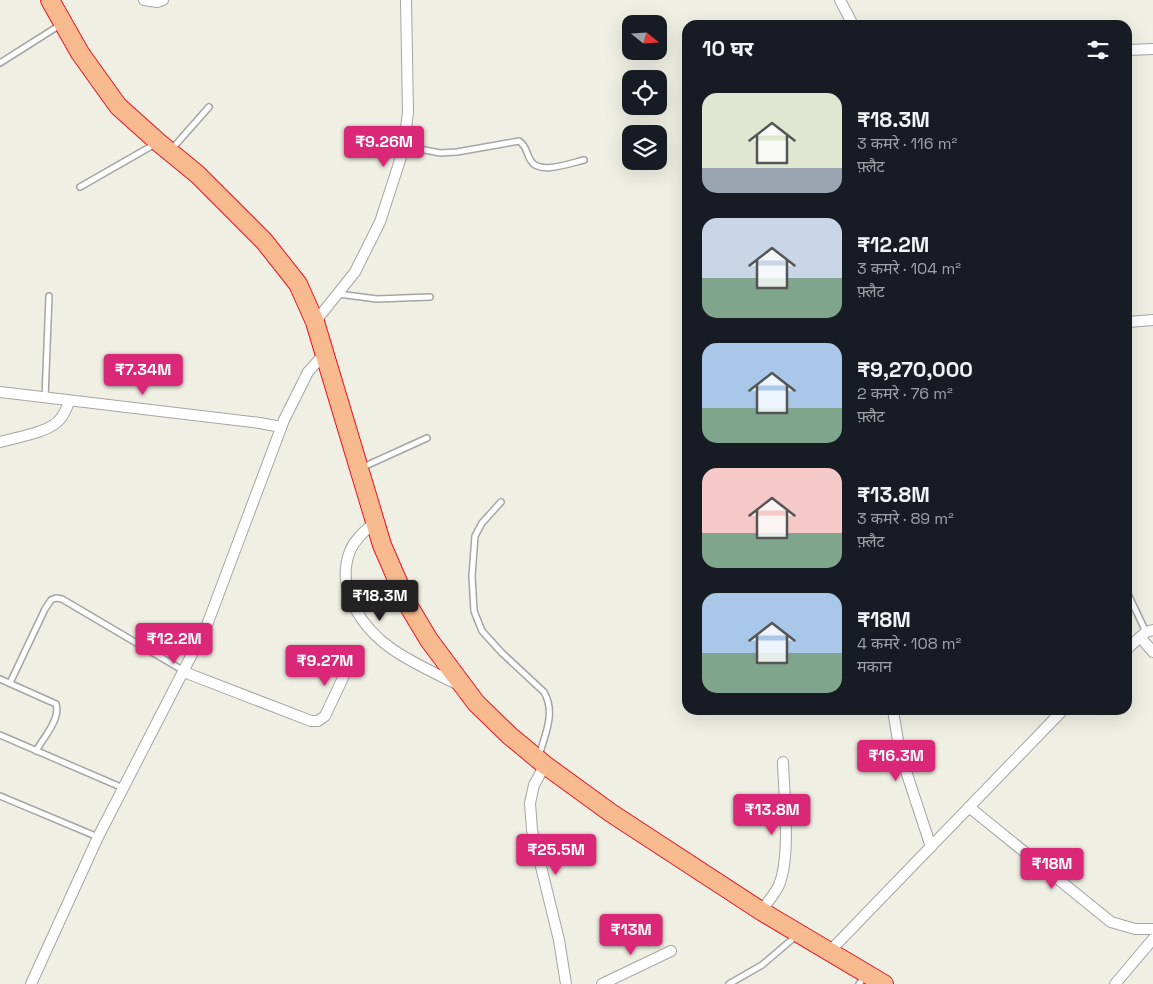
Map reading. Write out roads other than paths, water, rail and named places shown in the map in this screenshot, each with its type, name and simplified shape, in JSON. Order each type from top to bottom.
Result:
[{"type":"highway","points":[[50,0],[80,53],[118,106],[197,174],[264,241],[298,284],[314,322],[382,545],[408,605],[429,640],[464,688],[490,716],[542,762],[611,814],[761,911],[829,952],[863,979],[884,984]]},
{"type":"street","points":[[144,0],[157,2],[163,0]]},
{"type":"street","points":[[314,322],[355,272],[380,222],[404,146],[408,112],[406,0]]},
{"type":"street","points":[[840,0],[850,20]]},
{"type":"street","points":[[1132,50],[1153,49]]},
{"type":"street","points":[[1132,322],[1153,320]]},
{"type":"street","points":[[31,984],[98,836],[207,625],[281,427],[308,372],[324,354]]},
{"type":"street","points":[[0,392],[240,420],[281,427]]},
{"type":"street","points":[[0,442],[41,431],[53,425],[61,419],[70,400]]},
{"type":"street","points":[[375,522],[358,537],[350,551],[347,565],[347,586],[354,608],[367,627],[391,648],[464,688]]},
{"type":"street","points":[[1132,645],[1146,633],[1153,652]]},
{"type":"street","points":[[184,672],[318,721],[325,716],[350,663]]},
{"type":"street","points":[[894,715],[900,753],[931,847]]},
{"type":"street","points":[[829,952],[1058,715]]},
{"type":"street","points":[[542,762],[530,803],[532,830],[559,940],[566,984]]},
{"type":"street","points":[[761,911],[778,887],[783,871],[785,852],[783,762]]},
{"type":"street","points":[[969,807],[1111,922],[1135,929],[1153,929]]},
{"type":"street","points":[[1115,984],[1153,939]]},
{"type":"street","points":[[602,984],[671,951]]},
{"type":"lane","points":[[0,63],[63,23]]},
{"type":"lane","points":[[80,187],[164,146],[209,107]]},
{"type":"lane","points":[[404,146],[440,153],[457,152],[519,141],[524,144],[530,161],[535,166],[546,168],[584,160]]},
{"type":"lane","points":[[338,294],[377,299],[430,297]]},
{"type":"lane","points":[[45,398],[49,296]]},
{"type":"lane","points":[[359,469],[427,438]]},
{"type":"lane","points":[[502,502],[482,523],[475,536],[472,576],[474,611],[482,631],[502,653],[544,692],[549,700],[550,718],[542,762]]},
{"type":"lane","points":[[10,683],[45,609],[51,600],[56,598],[184,672]]},
{"type":"lane","points":[[1132,603],[1146,633]]},
{"type":"lane","points":[[0,679],[56,704],[58,709],[56,717],[36,751]]},
{"type":"lane","points":[[0,735],[123,788]]},
{"type":"lane","points":[[0,796],[98,836]]},
{"type":"lane","points":[[729,984],[762,965],[798,934]]}]
